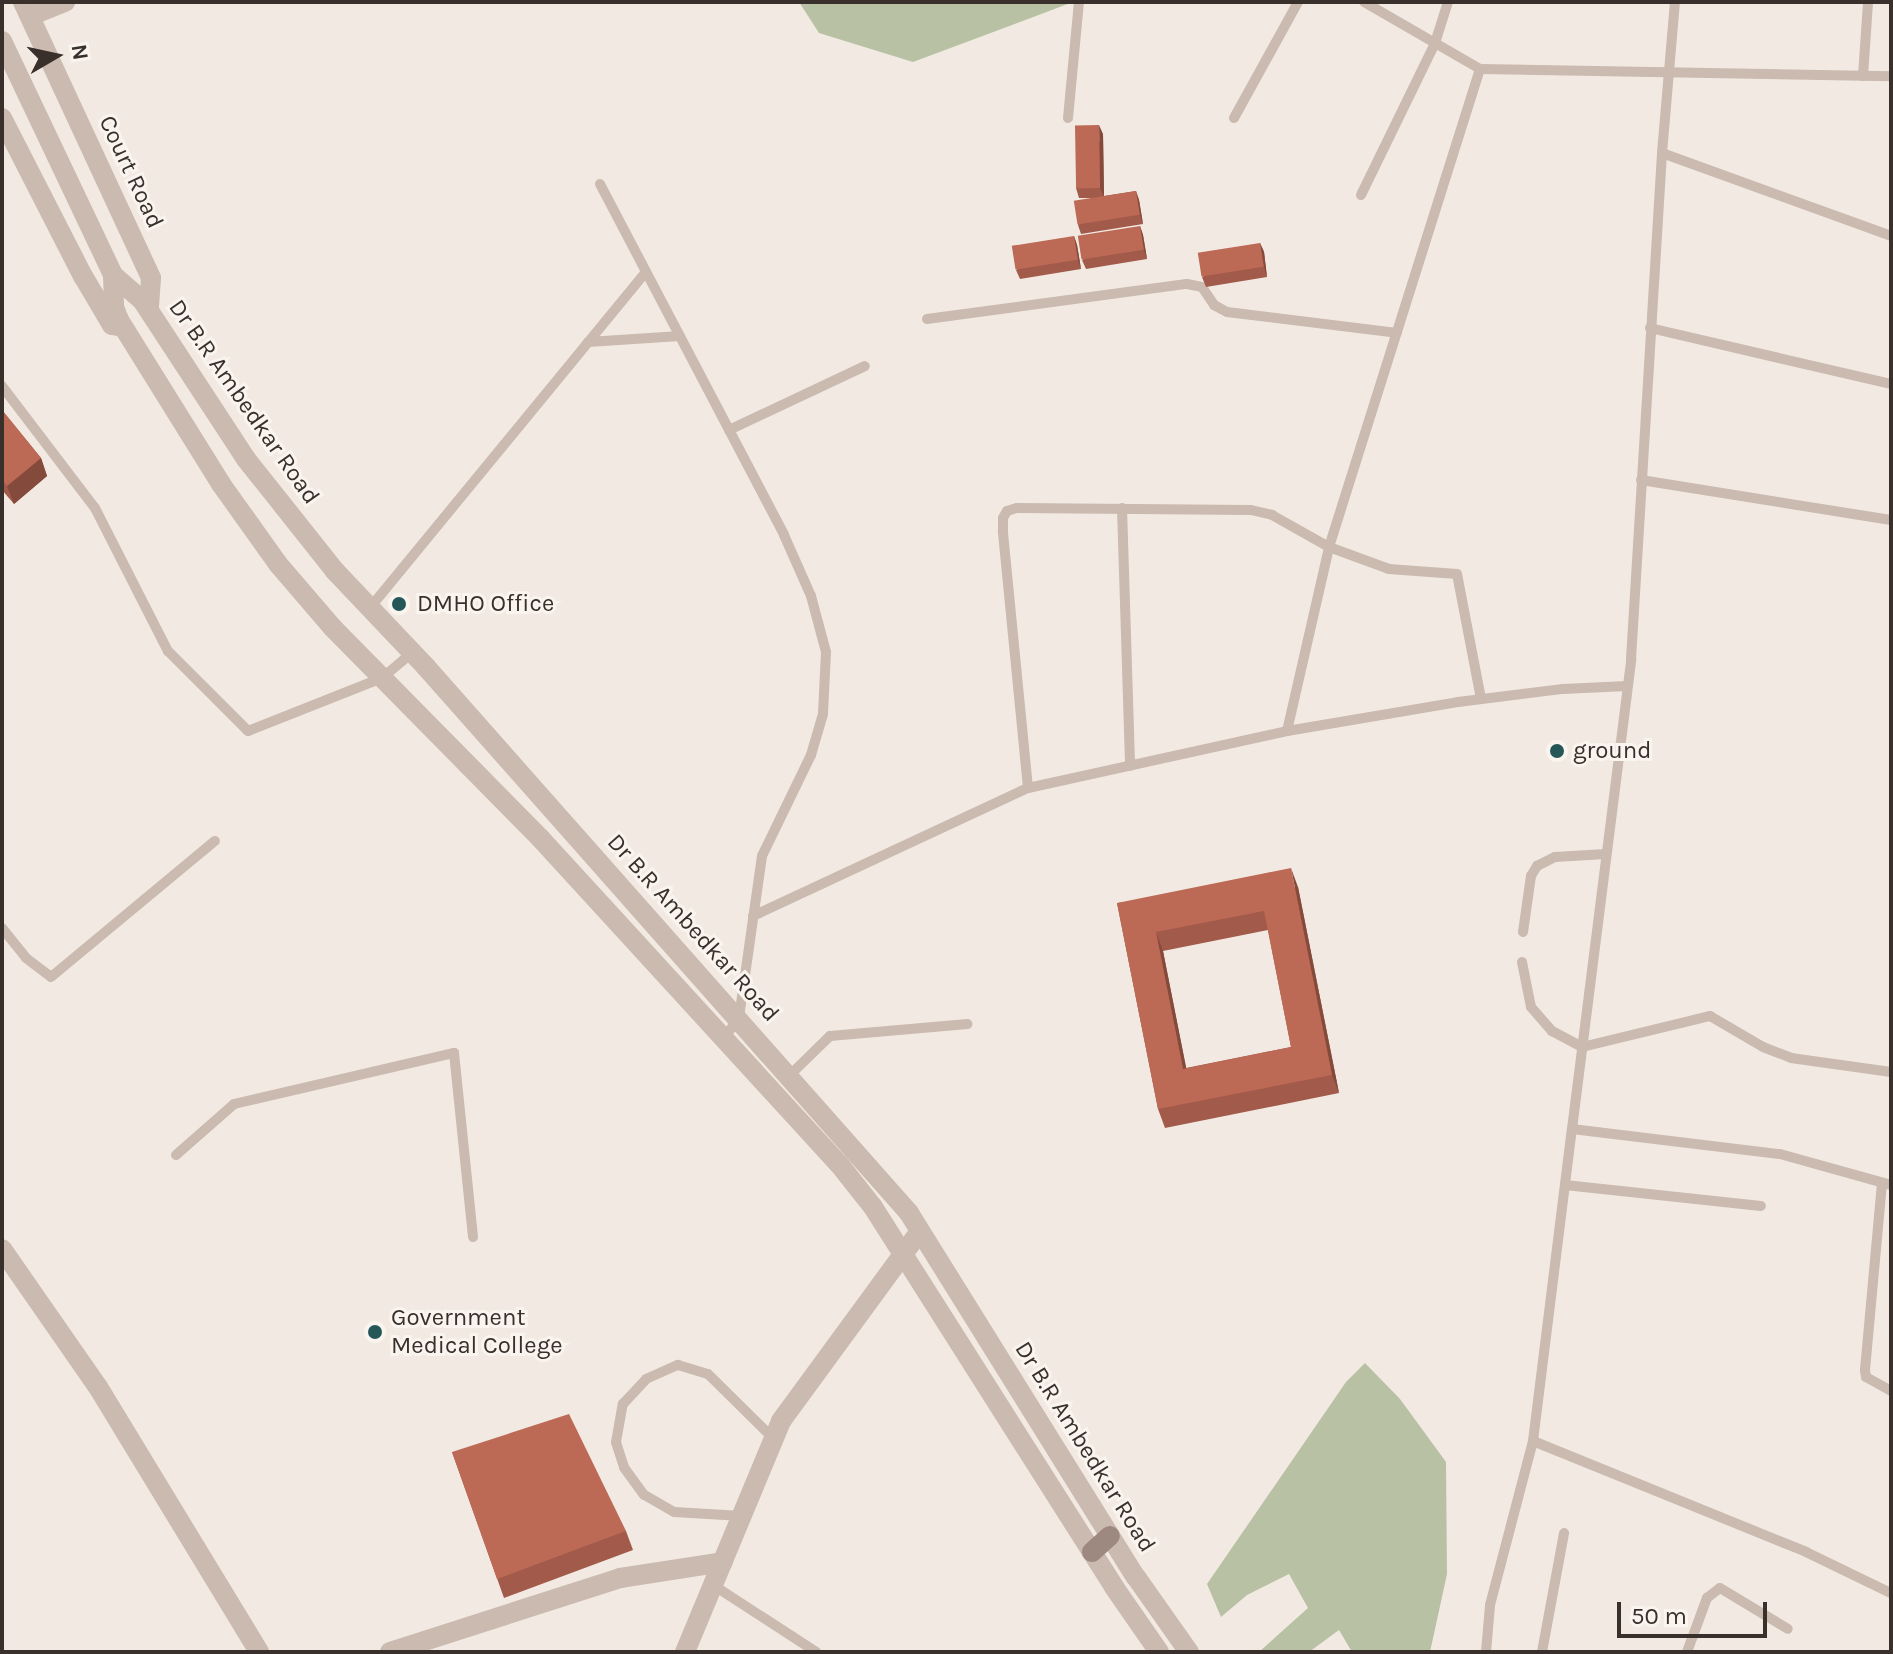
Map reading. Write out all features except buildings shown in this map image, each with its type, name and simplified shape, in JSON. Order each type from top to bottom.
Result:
[{"type":"main road","points":[[1092,1552],[1110,1536]]},
{"type":"street","name":"Court Road","points":[[65,2],[27,9],[151,278],[149,310]]},
{"type":"street","name":"Dr B.R Ambedkar Road","points":[[2,41],[108,267],[114,307],[123,327],[221,484],[278,564],[307,600],[541,839],[839,1164],[903,1253],[1159,1652]]},
{"type":"street","points":[[2,118],[95,297],[112,325],[123,327]]},
{"type":"street","name":"Dr B.R Ambedkar Road","points":[[108,267],[149,310],[246,459],[369,609],[412,653],[878,1174],[920,1231],[1110,1536],[1189,1652]]},
{"type":"street","points":[[685,1652],[781,1421],[920,1231]]},
{"type":"street","points":[[2,1249],[98,1387],[259,1652]]},
{"type":"street","points":[[390,1652],[620,1578],[723,1562]]},
{"type":"lane","points":[[1068,118],[1079,2]]},
{"type":"lane","points":[[1234,118],[1298,2]]},
{"type":"lane","points":[[1364,2],[1480,69],[1891,76]]},
{"type":"lane","points":[[1361,195],[1435,43],[1448,2]]},
{"type":"lane","points":[[1486,1652],[1490,1605],[1533,1441],[1627,686],[1675,2]]},
{"type":"lane","points":[[1863,76],[1868,2]]},
{"type":"lane","points":[[1287,731],[1329,547],[1480,69]]},
{"type":"lane","points":[[1662,153],[1891,236]]},
{"type":"lane","points":[[600,184],[729,430],[811,596],[826,652],[823,714],[811,755],[768,839],[753,916],[739,1018],[724,1038]]},
{"type":"lane","points":[[369,609],[646,272]]},
{"type":"lane","points":[[927,319],[1187,284],[1202,287],[1214,305],[1227,312],[1397,333]]},
{"type":"lane","points":[[1650,328],[1891,384]]},
{"type":"lane","points":[[588,342],[680,336]]},
{"type":"lane","points":[[729,430],[865,366]]},
{"type":"lane","points":[[2,386],[95,508],[168,651],[248,731],[382,678],[412,653]]},
{"type":"lane","points":[[1641,480],[1891,520]]},
{"type":"lane","points":[[1028,788],[1003,518],[1007,511],[1017,508],[1251,510],[1272,515],[1329,547],[1389,569],[1457,574],[1481,699]]},
{"type":"lane","points":[[1122,508],[1130,766]]},
{"type":"lane","points":[[753,916],[1028,788],[1287,731],[1481,699],[1563,689],[1627,686]]},
{"type":"lane","points":[[2,928],[26,958],[51,977],[215,841]]},
{"type":"lane","points":[[1523,932],[1531,876],[1537,866],[1555,857],[1606,854]]},
{"type":"lane","points":[[1522,962],[1531,1007],[1552,1031],[1582,1047],[1710,1016],[1782,1055],[1891,1072]]},
{"type":"lane","points":[[790,1075],[830,1036],[967,1024]]},
{"type":"lane","points":[[176,1155],[234,1104],[454,1053],[473,1237]]},
{"type":"lane","points":[[1572,1129],[1780,1154],[1887,1184],[1865,1370],[1866,1377],[1891,1391]]},
{"type":"lane","points":[[1565,1185],[1761,1206]]},
{"type":"lane","points":[[742,1516],[674,1512],[644,1495],[624,1467],[616,1442],[623,1404],[646,1379],[678,1365],[708,1374],[774,1439]]},
{"type":"lane","points":[[1533,1441],[1806,1552],[1891,1593]]},
{"type":"lane","points":[[1542,1652],[1564,1533]]},
{"type":"lane","points":[[713,1585],[816,1652]]},
{"type":"lane","points":[[1687,1652],[1707,1598],[1720,1588],[1788,1629]]},
{"type":"green space","points":[[799,2],[1073,2],[913,62],[819,33]]},
{"type":"green space","points":[[1365,1363],[1400,1399],[1446,1462],[1447,1574],[1430,1652],[1352,1652],[1339,1630],[1309,1652],[1259,1652],[1308,1608],[1289,1574],[1247,1595],[1221,1617],[1207,1584],[1346,1382]]},
{"type":"place","name":"DMHO Office","points":[[399,604]]},
{"type":"place","name":"ground","points":[[1557,751]]},
{"type":"place","name":"Government Medical College","points":[[375,1332]]}]
